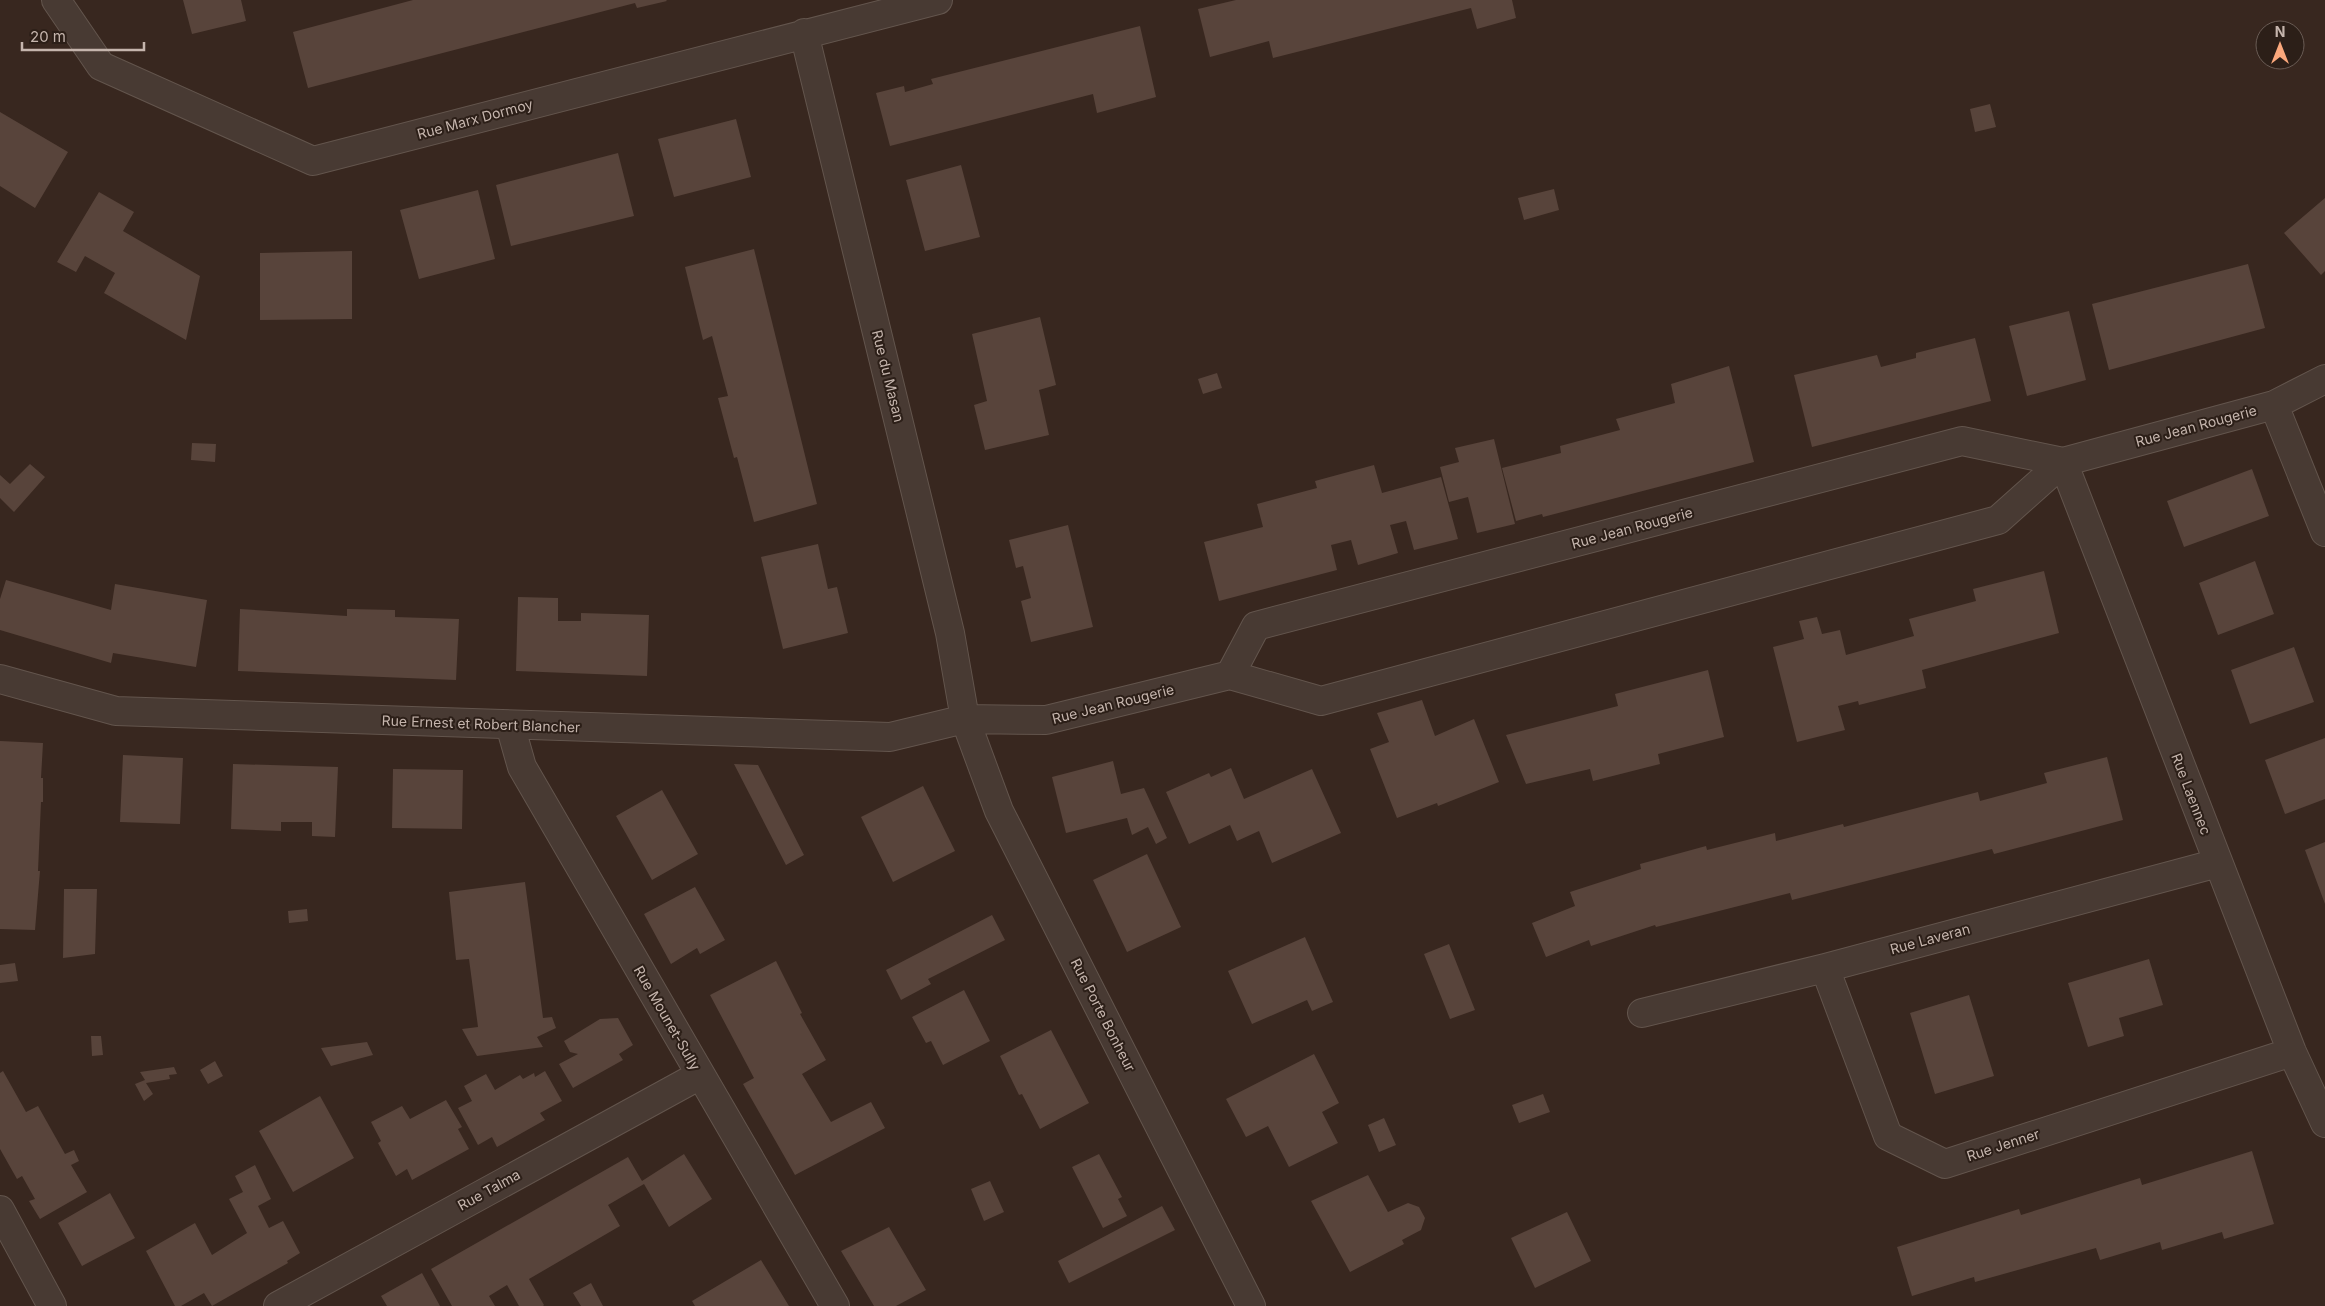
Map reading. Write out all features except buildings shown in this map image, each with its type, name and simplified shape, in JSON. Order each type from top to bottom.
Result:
[{"type":"street","name":"Rue Marx Dormoy","points":[[56,0],[101,66],[313,160],[938,0]]},
{"type":"street","name":"Rue du Masan","points":[[804,33],[950,633],[965,720]]},
{"type":"street","name":"Rue Jean Rougerie","points":[[965,720],[1046,720],[1230,675],[1321,701],[1998,520],[2063,462],[2274,405],[2325,379]]},
{"type":"street","points":[[2274,405],[2325,532]]},
{"type":"street","name":"Rue Jean Rougerie","points":[[1230,675],[1256,626],[1962,441],[2063,462]]},
{"type":"street","name":"Rue Laennec","points":[[2063,462],[2292,1052],[2325,1124]]},
{"type":"street","name":"Rue Ernest et Robert Blancher","points":[[0,679],[116,711],[890,737],[965,720]]},
{"type":"street","name":"Rue Porte Bonheur","points":[[965,720],[999,811],[1251,1306]]},
{"type":"street","name":"Rue Mounet-Sully","points":[[510,725],[522,766],[835,1306]]},
{"type":"street","name":"Rue Laveran","points":[[1642,1013],[1825,968],[2218,863]]},
{"type":"street","name":"Rue Jenner","points":[[1825,968],[1888,1136],[1945,1164],[2292,1052]]},
{"type":"street","name":"Rue Talma","points":[[278,1306],[700,1075]]},
{"type":"street","points":[[0,1210],[52,1306]]}]
